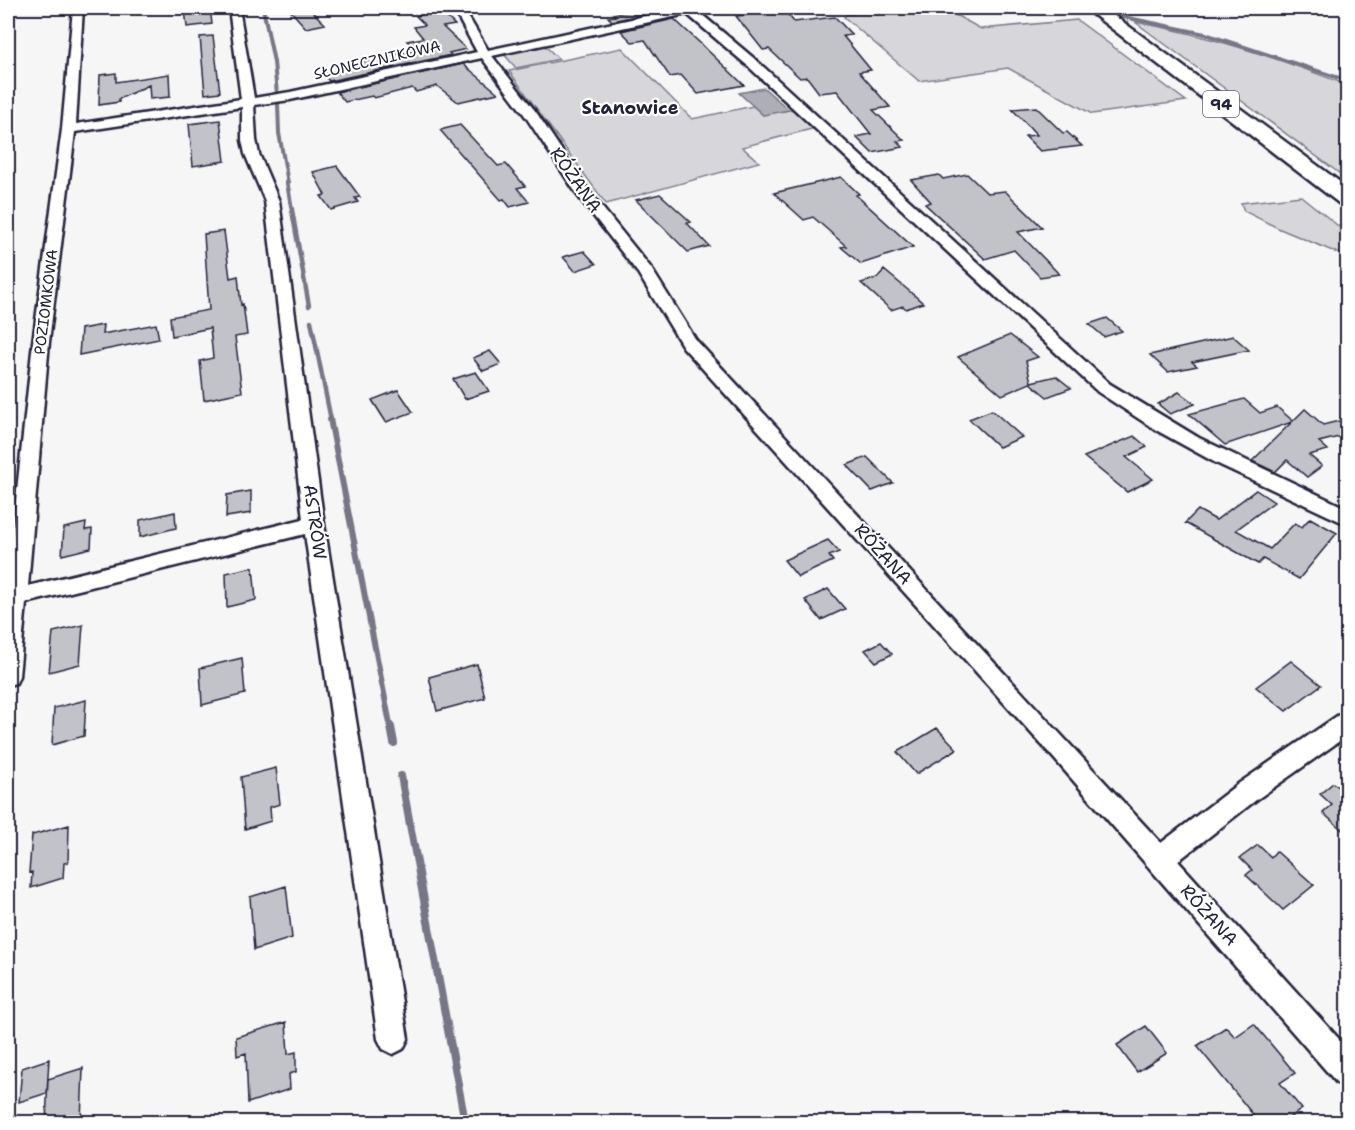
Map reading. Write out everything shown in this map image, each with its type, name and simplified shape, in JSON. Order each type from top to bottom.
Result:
[{"type":"main road","name":"94","points":[[1094,8],[1347,199]]},
{"type":"street","name":"POZIOMKOWA","points":[[8,676],[12,598],[41,342],[69,129],[78,8]]},
{"type":"street","name":"ASTRÓW","points":[[234,8],[248,103],[252,153],[272,201],[314,524],[393,1039]]},
{"type":"street","name":"RÓŻANA","points":[[458,8],[483,52],[531,115],[583,193],[645,271],[689,343],[1160,859],[1347,1072]]},
{"type":"street","name":"SŁONECZNIKOWA","points":[[69,129],[322,90],[483,52],[689,9]]},
{"type":"street","points":[[689,9],[753,64],[1104,388],[1145,417],[1218,457],[1347,518]]},
{"type":"street","points":[[12,598],[314,524]]},
{"type":"street","points":[[1160,859],[1247,792],[1347,721]]},
{"type":"shaded area","points":[[943,8],[981,29],[1077,20],[1186,101],[1092,114],[1008,68],[919,81],[844,17],[847,14]]},
{"type":"shaded area","points":[[1135,22],[1242,48],[1347,85],[1347,179]]},
{"type":"shaded area","points":[[543,44],[559,59],[516,68],[502,52]]},
{"type":"shaded area","points":[[622,48],[692,119],[753,106],[763,115],[794,109],[815,128],[742,147],[759,162],[606,204],[509,71]]},
{"type":"shaded area","points":[[764,88],[789,110],[763,115],[739,93]]},
{"type":"shaded area","points":[[1301,196],[1347,233],[1347,257],[1244,211],[1241,203]]},
{"type":"building","points":[[210,8],[212,24],[187,27],[185,10]]},
{"type":"building","points":[[288,8],[309,8],[325,24],[306,28]]},
{"type":"building","points":[[646,8],[664,10],[612,21],[608,17],[615,16],[613,14]]},
{"type":"building","points":[[438,9],[455,25],[443,27],[466,49],[449,53],[451,55],[329,81],[323,74],[340,71],[337,67],[417,50],[407,41],[423,38],[414,27],[425,25],[416,16]]},
{"type":"building","points":[[784,10],[794,22],[835,17],[852,35],[843,36],[871,70],[859,72],[890,107],[873,110],[904,140],[897,141],[903,147],[872,153],[856,137],[871,134],[837,91],[819,93],[807,77],[800,78],[769,49],[763,50],[736,16]]},
{"type":"building","points":[[674,19],[744,85],[698,94],[681,75],[670,77],[645,40],[632,42],[621,31]]},
{"type":"building","points":[[213,36],[220,92],[205,94],[200,37]]},
{"type":"building","points":[[463,64],[498,93],[458,102],[437,86],[416,92],[412,88],[374,98],[372,96],[345,102],[337,92]]},
{"type":"building","points":[[116,73],[116,82],[169,74],[170,97],[150,99],[149,85],[119,99],[119,102],[99,105],[100,75]]},
{"type":"building","points":[[1036,107],[1063,133],[1067,132],[1082,146],[1040,151],[1025,136],[1037,135],[1012,109]]},
{"type":"building","points":[[220,120],[225,161],[193,166],[189,124]]},
{"type":"building","points":[[460,125],[498,166],[506,164],[525,186],[517,188],[529,202],[510,207],[504,199],[501,200],[440,130]]},
{"type":"building","points":[[337,166],[360,197],[355,198],[358,202],[331,210],[321,196],[325,195],[313,172]]},
{"type":"building","points":[[967,174],[987,193],[1005,191],[1042,227],[1018,232],[1059,274],[1040,277],[1014,250],[985,259],[925,204],[931,202],[911,180],[939,175],[943,179]]},
{"type":"building","points":[[841,177],[859,194],[856,195],[913,247],[861,264],[841,247],[846,246],[813,217],[804,220],[774,193]]},
{"type":"building","points":[[660,194],[691,222],[687,223],[709,246],[688,252],[636,200]]},
{"type":"building","points":[[224,231],[230,278],[238,276],[247,335],[235,337],[242,392],[204,400],[200,361],[213,358],[210,328],[172,336],[170,317],[209,310],[204,234]]},
{"type":"building","points":[[584,251],[596,264],[575,271],[563,257]]},
{"type":"building","points":[[884,270],[923,303],[906,309],[903,306],[891,310],[861,283],[877,278]]},
{"type":"building","points":[[1107,318],[1122,331],[1104,337],[1089,324]]},
{"type":"building","points":[[156,324],[159,339],[79,355],[81,329],[103,325],[102,334]]},
{"type":"building","points":[[1010,335],[1038,357],[1026,361],[1031,382],[1056,376],[1071,388],[1047,397],[1030,383],[1002,395],[958,357]]},
{"type":"building","points":[[1233,336],[1249,350],[1192,362],[1197,366],[1168,372],[1150,355]]},
{"type":"building","points":[[490,351],[501,364],[483,371],[473,358]]},
{"type":"building","points":[[476,372],[489,391],[465,399],[453,379]]},
{"type":"building","points":[[398,390],[413,412],[386,422],[372,400]]},
{"type":"building","points":[[1179,392],[1195,404],[1170,414],[1158,404]]},
{"type":"building","points":[[1244,399],[1260,413],[1277,407],[1293,421],[1305,409],[1323,425],[1347,419],[1347,435],[1319,442],[1328,450],[1309,455],[1322,466],[1307,477],[1287,460],[1275,472],[1252,461],[1292,422],[1225,445],[1189,414]]},
{"type":"building","points":[[992,410],[1022,437],[999,447],[969,419]]},
{"type":"building","points":[[1134,436],[1147,447],[1126,457],[1153,479],[1127,492],[1084,457]]},
{"type":"building","points":[[867,457],[893,483],[872,491],[847,465]]},
{"type":"building","points":[[1256,490],[1274,502],[1236,530],[1270,549],[1295,523],[1302,527],[1310,518],[1337,533],[1299,579],[1263,559],[1258,564],[1185,523],[1198,510],[1216,520]]},
{"type":"building","points":[[251,491],[251,513],[226,517],[227,495]]},
{"type":"building","points":[[175,512],[176,528],[140,537],[140,520]]},
{"type":"building","points":[[86,523],[85,530],[92,529],[91,548],[62,555],[64,528]]},
{"type":"building","points":[[828,540],[839,552],[829,556],[833,561],[798,577],[784,560]]},
{"type":"building","points":[[253,567],[256,600],[227,607],[226,573]]},
{"type":"building","points":[[828,589],[845,609],[821,620],[805,600]]},
{"type":"building","points":[[83,625],[80,664],[49,672],[53,632]]},
{"type":"building","points":[[881,642],[892,654],[876,662],[865,650]]},
{"type":"building","points":[[242,658],[245,694],[202,705],[200,668]]},
{"type":"building","points":[[1291,661],[1321,685],[1286,711],[1256,687]]},
{"type":"building","points":[[477,664],[485,698],[437,711],[429,677]]},
{"type":"building","points":[[86,700],[84,736],[52,745],[54,708]]},
{"type":"building","points":[[937,728],[957,749],[916,774],[897,752]]},
{"type":"building","points":[[276,768],[280,804],[270,807],[271,821],[245,829],[241,777]]},
{"type":"building","points":[[1333,783],[1347,793],[1347,834],[1323,813],[1332,805],[1320,794]]},
{"type":"building","points":[[69,825],[68,862],[64,863],[63,878],[31,888],[32,872],[29,873],[32,835]]},
{"type":"building","points":[[1258,845],[1271,857],[1276,851],[1314,885],[1283,910],[1246,875],[1252,870],[1240,858]]},
{"type":"building","points":[[286,886],[292,938],[254,950],[250,897]]},
{"type":"building","points":[[286,1022],[288,1054],[296,1052],[296,1072],[289,1074],[290,1089],[248,1103],[246,1053],[237,1056],[236,1037]]},
{"type":"building","points":[[1254,1024],[1295,1073],[1280,1083],[1302,1109],[1283,1122],[1259,1122],[1197,1046],[1226,1027],[1235,1037]]},
{"type":"building","points":[[1146,1026],[1167,1053],[1137,1072],[1117,1045]]},
{"type":"building","points":[[49,1059],[47,1093],[19,1102],[22,1068]]},
{"type":"building","points":[[83,1068],[81,1122],[46,1122],[48,1079]]},
{"type":"waterway","points":[[263,8],[274,62],[277,94]]},
{"type":"waterway","points":[[1090,13],[1093,16]]},
{"type":"waterway","points":[[1119,16],[1205,34],[1348,81]]},
{"type":"waterway","points":[[278,104],[279,133],[288,183]]},
{"type":"waterway","points":[[287,182],[309,306]]},
{"type":"waterway","points":[[311,321],[331,420]]},
{"type":"waterway","points":[[330,419],[391,729]]},
{"type":"waterway","points":[[391,727],[394,743]]},
{"type":"waterway","points":[[401,776],[465,1122]]},
{"type":"district","name":"Stanowice","points":[[630,108]]}]
